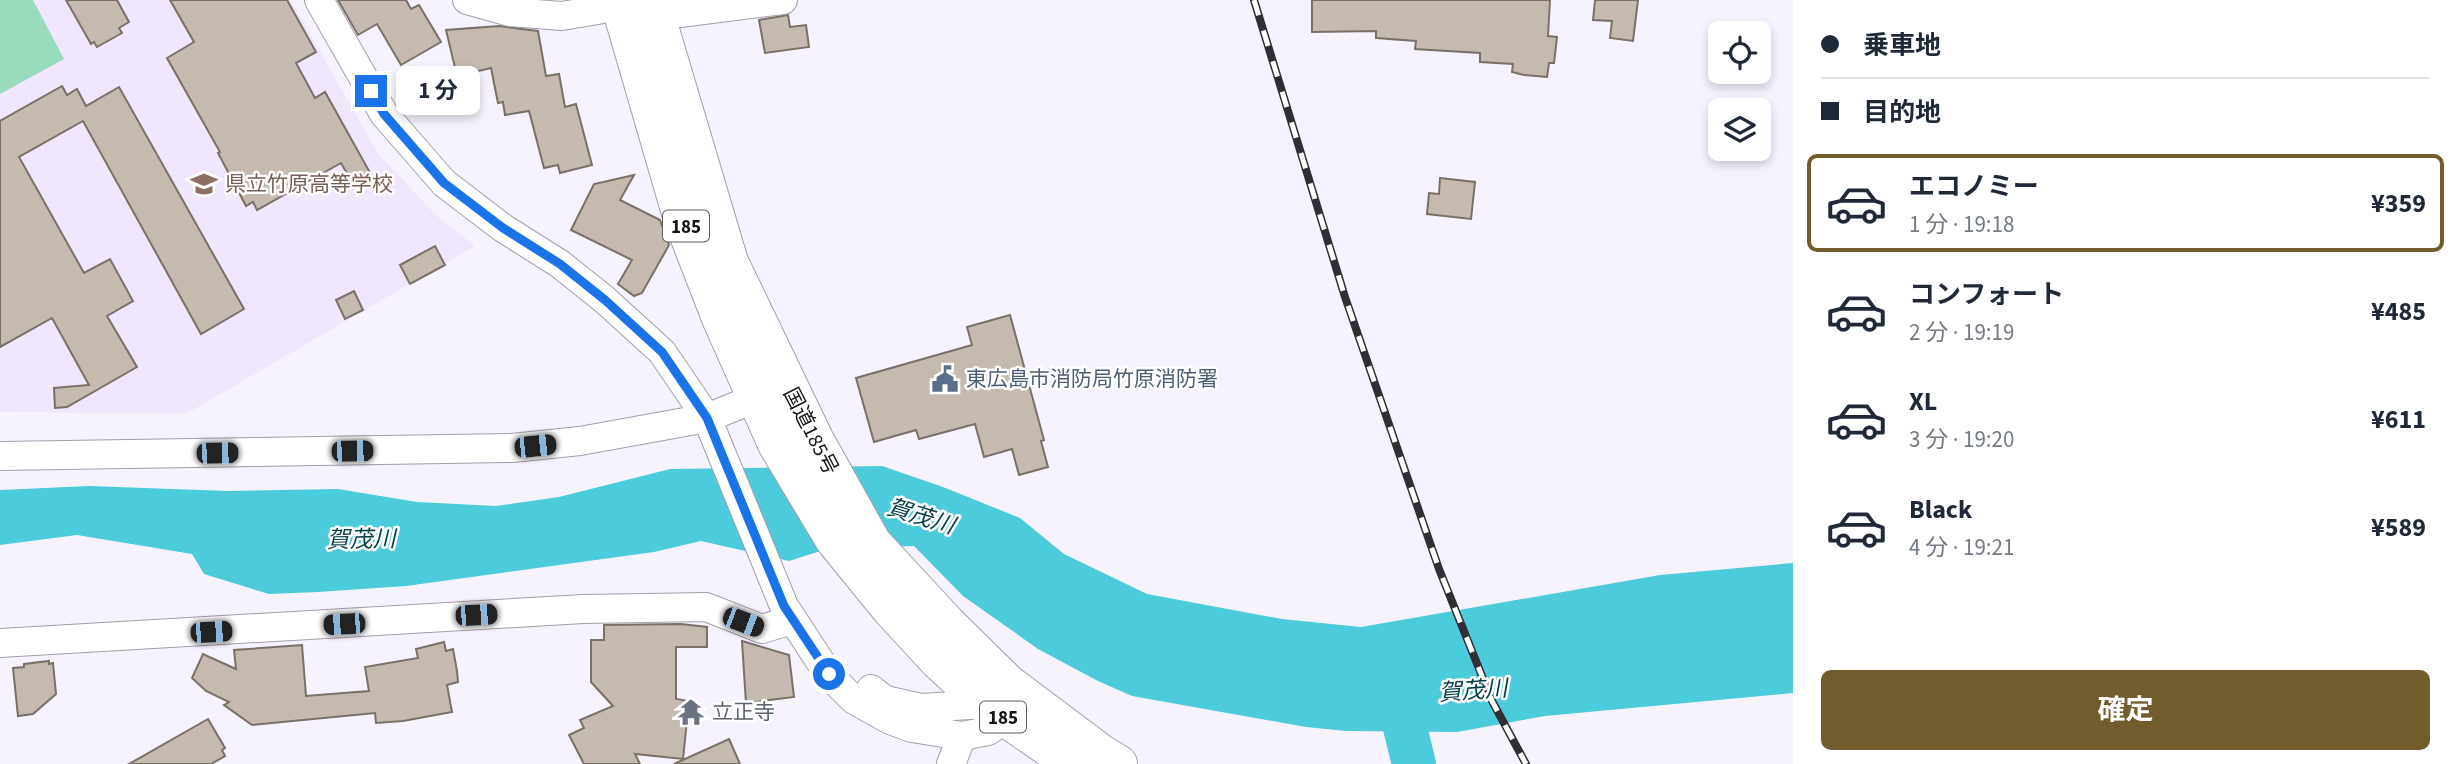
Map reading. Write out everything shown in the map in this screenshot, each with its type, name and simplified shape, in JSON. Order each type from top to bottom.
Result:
[{"type":"highway","name":"国道185号","points":[[637,5],[683,220],[756,398],[796,441],[872,543],[901,577],[1004,695],[1073,764]]},
{"type":"highway","name":"国道185号","points":[[637,5],[729,262],[834,539],[891,609],[939,661],[1004,695],[1118,764]]},
{"type":"street","points":[[319,0],[384,114],[444,183],[503,228],[560,264],[605,300],[662,352],[711,429],[788,613],[829,674],[854,700],[890,720],[912,728],[962,736],[988,731],[1004,695]]},
{"type":"street","points":[[467,0],[510,12],[562,16],[637,5],[783,0]]},
{"type":"street","points":[[0,456],[512,448],[711,429],[756,398]]},
{"type":"street","points":[[0,643],[583,609],[706,607],[762,629],[788,613]]},
{"type":"street","points":[[788,613],[845,670],[885,700],[921,708],[1004,695]]},
{"type":"street","points":[[951,764],[962,736]]},
{"type":"shaded area","name":"県立竹原高等学校","points":[[0,0],[291,0],[378,153],[437,216],[475,246],[186,414],[0,412]]},
{"type":"green space","points":[[0,0],[33,0],[64,59],[0,94]]},
{"type":"water","name":"賀茂川","points":[[882,466],[1020,518],[1064,554],[1147,594],[1282,619],[1361,627],[1660,575],[1793,563],[1793,693],[1545,716],[1457,732],[1346,731],[1306,727],[1132,696],[1038,649],[963,596],[914,546],[830,548],[789,561],[701,541],[654,552],[406,586],[269,594],[204,574],[192,554],[77,535],[0,545],[0,490],[89,486],[228,491],[338,489],[417,502],[496,506],[559,497],[670,469]]},
{"type":"building","points":[[66,0],[117,0],[129,22],[119,28],[122,33],[97,47],[94,42],[91,44]]},
{"type":"building","points":[[170,0],[287,0],[316,52],[296,63],[315,98],[325,92],[373,178],[355,188],[341,163],[257,210],[253,202],[246,206],[218,153],[220,152],[167,58],[194,42]]},
{"type":"building","points":[[338,0],[406,0],[411,9],[419,5],[441,42],[401,65],[377,24],[358,35]]},
{"type":"building","points":[[1312,0],[1550,0],[1548,36],[1557,37],[1554,63],[1549,63],[1547,77],[1524,75],[1512,72],[1513,64],[1480,62],[1480,53],[1415,49],[1416,41],[1376,38],[1376,31],[1312,32]]},
{"type":"building","points":[[1595,0],[1638,0],[1633,41],[1610,38],[1612,21],[1593,20]]},
{"type":"building","points":[[788,15],[790,27],[806,25],[809,47],[765,53],[759,20]]},
{"type":"building","points":[[499,26],[538,31],[546,76],[559,74],[565,107],[576,104],[592,165],[560,173],[558,165],[544,168],[529,111],[505,115],[503,102],[498,103],[491,68],[457,76],[446,30]]},
{"type":"building","points":[[62,86],[67,95],[77,89],[86,106],[119,87],[244,309],[201,334],[83,121],[19,157],[84,273],[110,259],[133,301],[107,316],[137,367],[67,407],[55,408],[54,388],[89,385],[52,318],[0,347],[0,121]]},
{"type":"building","points":[[634,175],[620,200],[660,220],[669,245],[642,293],[634,296],[618,284],[632,260],[571,230],[594,184]]},
{"type":"building","points":[[1440,178],[1475,182],[1471,219],[1427,214],[1429,193],[1439,194]]},
{"type":"building","points":[[435,246],[445,265],[410,284],[400,265]]},
{"type":"building","points":[[354,291],[363,310],[345,319],[336,300]]},
{"type":"building","points":[[1010,315],[1044,440],[1041,441],[1048,467],[1019,475],[1012,449],[984,457],[975,424],[919,439],[916,430],[874,442],[856,378],[972,345],[967,327]]},
{"type":"building","points":[[681,624],[707,627],[707,647],[676,647],[676,699],[689,701],[683,759],[635,754],[640,764],[584,764],[569,735],[584,728],[580,720],[613,706],[591,682],[591,640],[604,640],[604,625]]},
{"type":"building","points":[[742,641],[789,655],[794,697],[746,703]]},
{"type":"building","points":[[444,642],[446,651],[453,649],[457,671],[458,682],[447,685],[452,712],[403,721],[376,723],[375,713],[252,725],[224,705],[229,702],[206,691],[192,678],[203,654],[236,669],[234,650],[302,645],[306,696],[369,691],[365,667],[418,658],[416,649]]},
{"type":"building","points":[[49,661],[49,664],[53,663],[56,694],[33,714],[18,716],[13,668]]},
{"type":"building","points":[[208,719],[225,748],[222,750],[225,756],[211,764],[129,764]]},
{"type":"building","points":[[729,739],[740,764],[674,764]]},
{"type":"waterway","points":[[1397,695],[1414,764]]},
{"type":"railway","points":[[1254,0],[1345,297],[1439,569],[1492,701],[1526,764]]},
{"type":"place","name":"県立竹原高等学校","points":[[204,184]]},
{"type":"place","name":"東広島市消防局竹原消防署","points":[[945,379]]},
{"type":"place","name":"立正寺","points":[[691,712]]},
{"type":"route","points":[[371,91],[384,114],[409,146],[444,183],[503,228],[560,264],[605,300],[662,352],[707,418],[784,606],[829,674]]}]
